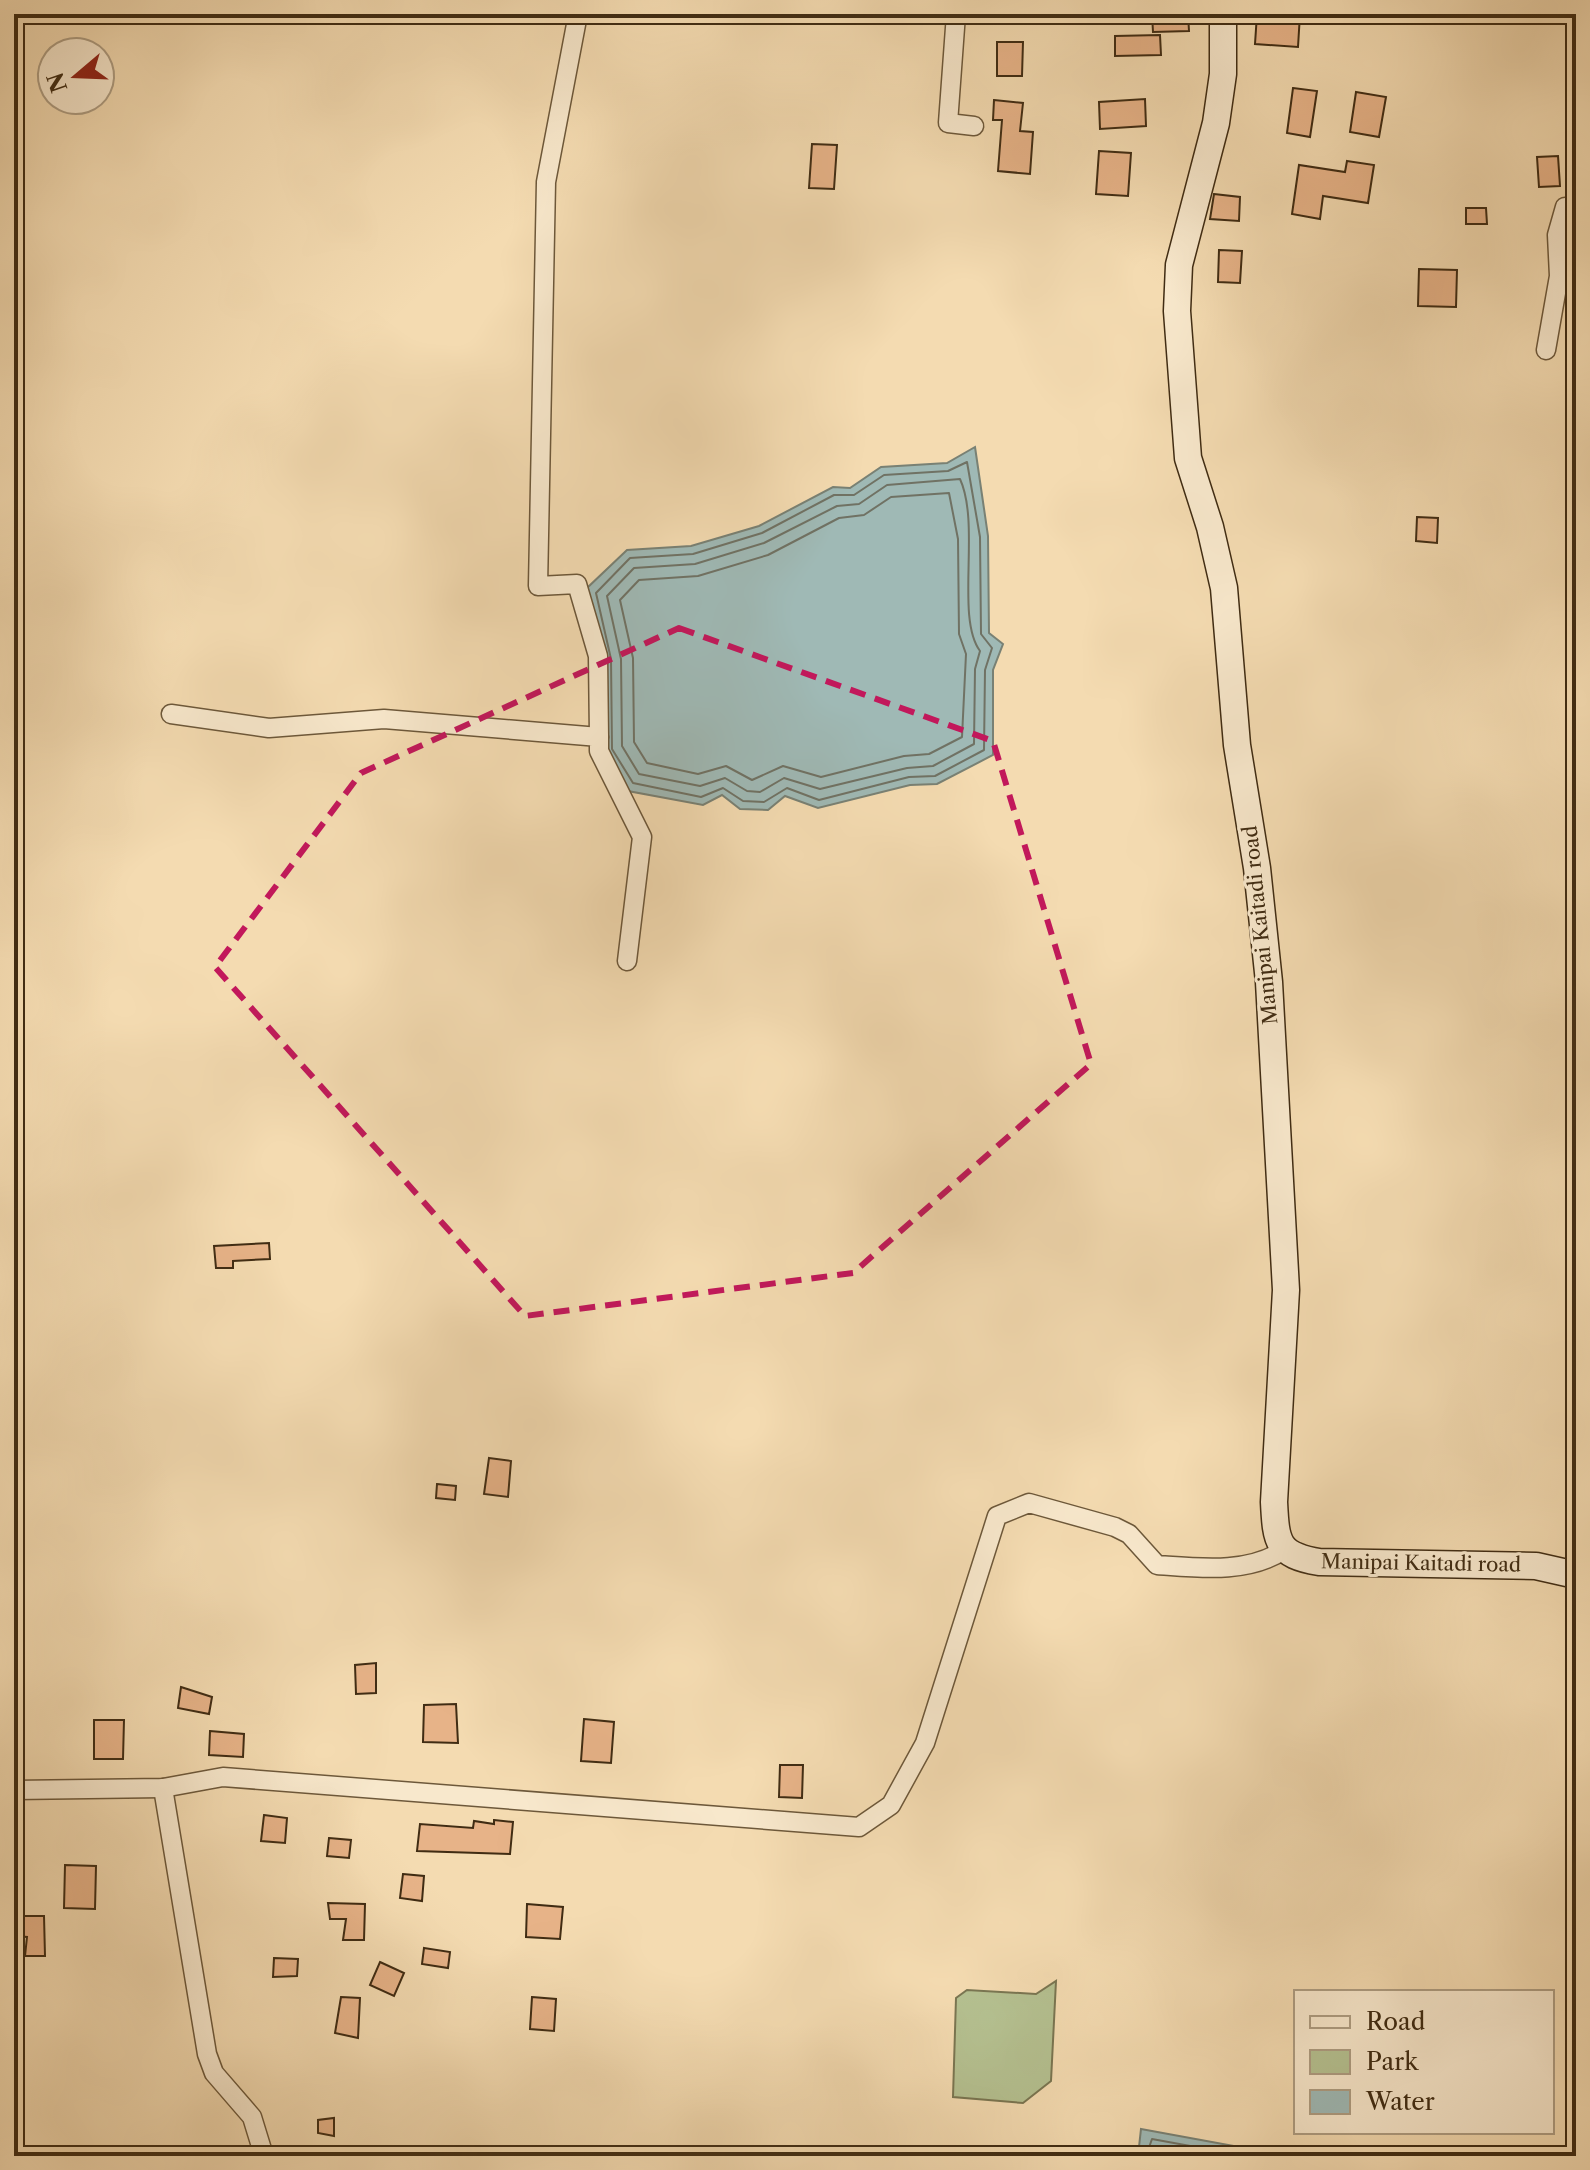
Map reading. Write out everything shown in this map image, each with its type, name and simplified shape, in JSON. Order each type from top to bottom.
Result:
[{"type":"main road","name":"Manipai Kaitadi road","points":[[1223,14],[1223,74],[1216,123],[1179,265],[1177,311],[1188,458],[1210,527],[1224,588],[1237,745],[1257,868],[1269,982],[1286,1290],[1274,1502],[1276,1531],[1284,1550],[1297,1558],[1319,1562],[1536,1566],[1576,1575]]},
{"type":"street","points":[[578,14],[546,182],[538,586],[577,584],[598,656],[599,751],[642,837],[627,961]]},
{"type":"street","points":[[956,14],[948,123],[974,126]]},
{"type":"street","points":[[1546,350],[1559,276],[1557,235],[1565,207],[1576,207]]},
{"type":"street","points":[[171,714],[269,728],[384,719],[599,737]]},
{"type":"street","points":[[14,1790],[163,1788],[223,1777],[859,1827],[891,1805],[925,1743],[997,1516],[1029,1503],[1115,1527],[1129,1534],[1157,1565],[1247,1566],[1269,1560],[1284,1550]]},
{"type":"street","points":[[163,1788],[207,2054],[214,2073],[252,2117],[264,2156]]},
{"type":"highlighted area","points":[[679,628],[993,741],[1091,1064],[853,1273],[525,1316],[215,967],[361,773]]},
{"type":"green space","points":[[1056,1981],[1051,2081],[1023,2103],[953,2097],[956,1998],[967,1990],[1036,1994]]},
{"type":"water","points":[[975,447],[988,536],[989,633],[1003,644],[993,670],[993,755],[937,784],[910,785],[818,808],[785,796],[768,810],[740,809],[722,795],[703,805],[628,791],[604,752],[586,589],[627,550],[691,546],[759,526],[833,487],[850,488],[881,467],[947,463]]},
{"type":"water","points":[[1141,2129],[1289,2156],[1138,2156]]},
{"type":"building","points":[[1152,14],[1188,14],[1189,31],[1153,32]]},
{"type":"building","points":[[1257,14],[1300,14],[1298,47],[1255,44]]},
{"type":"building","points":[[1160,35],[1161,55],[1115,56],[1115,36]]},
{"type":"building","points":[[997,42],[1023,42],[1022,76],[997,76]]},
{"type":"building","points":[[1293,88],[1317,91],[1310,137],[1287,133]]},
{"type":"building","points":[[1356,92],[1386,97],[1379,137],[1350,132]]},
{"type":"building","points":[[1145,99],[1146,126],[1100,129],[1099,102]]},
{"type":"building","points":[[994,100],[1023,103],[1020,131],[1033,132],[1030,174],[998,171],[1002,120],[993,120]]},
{"type":"building","points":[[812,144],[837,145],[834,189],[809,188]]},
{"type":"building","points":[[1099,151],[1131,153],[1128,196],[1096,194]]},
{"type":"building","points":[[1558,156],[1560,186],[1539,187],[1537,157]]},
{"type":"building","points":[[1347,161],[1374,165],[1368,203],[1323,196],[1320,219],[1292,214],[1299,165],[1345,172]]},
{"type":"building","points":[[1214,194],[1240,197],[1239,221],[1210,219]]},
{"type":"building","points":[[1466,208],[1486,208],[1487,224],[1466,224]]},
{"type":"building","points":[[1219,250],[1242,251],[1240,283],[1218,282]]},
{"type":"building","points":[[1419,269],[1457,270],[1456,307],[1418,306]]},
{"type":"building","points":[[1417,517],[1438,518],[1437,543],[1416,541]]},
{"type":"building","points":[[269,1243],[270,1259],[233,1261],[233,1268],[216,1268],[214,1246]]},
{"type":"building","points":[[489,1458],[511,1461],[508,1497],[484,1494]]},
{"type":"building","points":[[437,1484],[456,1486],[455,1500],[436,1498]]},
{"type":"building","points":[[376,1663],[376,1693],[356,1694],[355,1665]]},
{"type":"building","points":[[181,1687],[212,1697],[209,1714],[178,1708]]},
{"type":"building","points":[[456,1704],[458,1743],[423,1742],[424,1705]]},
{"type":"building","points":[[584,1719],[614,1722],[611,1763],[581,1761]]},
{"type":"building","points":[[94,1720],[124,1720],[123,1759],[94,1759]]},
{"type":"building","points":[[210,1731],[244,1734],[243,1757],[209,1755]]},
{"type":"building","points":[[780,1765],[803,1765],[802,1798],[779,1797]]},
{"type":"building","points":[[264,1815],[287,1818],[285,1843],[261,1841]]},
{"type":"building","points":[[494,1820],[513,1822],[510,1854],[417,1851],[420,1824],[473,1828],[474,1821],[494,1824]]},
{"type":"building","points":[[329,1838],[351,1840],[349,1858],[327,1856]]},
{"type":"building","points":[[65,1865],[96,1866],[95,1909],[64,1908]]},
{"type":"building","points":[[403,1874],[424,1876],[422,1901],[400,1898]]},
{"type":"building","points":[[328,1903],[365,1904],[364,1940],[343,1940],[346,1919],[330,1919]]},
{"type":"building","points":[[527,1904],[563,1907],[560,1939],[526,1937]]},
{"type":"building","points":[[14,1916],[44,1916],[45,1956],[25,1956],[27,1937],[14,1936]]},
{"type":"building","points":[[424,1948],[450,1952],[448,1968],[422,1964]]},
{"type":"building","points":[[274,1958],[298,1959],[297,1976],[273,1977]]},
{"type":"building","points":[[380,1962],[404,1973],[394,1996],[370,1985]]},
{"type":"building","points":[[341,1997],[360,1998],[358,2038],[335,2033]]},
{"type":"building","points":[[532,1997],[556,1999],[554,2031],[530,2029]]},
{"type":"building","points":[[334,2118],[334,2136],[318,2133],[318,2120]]}]
